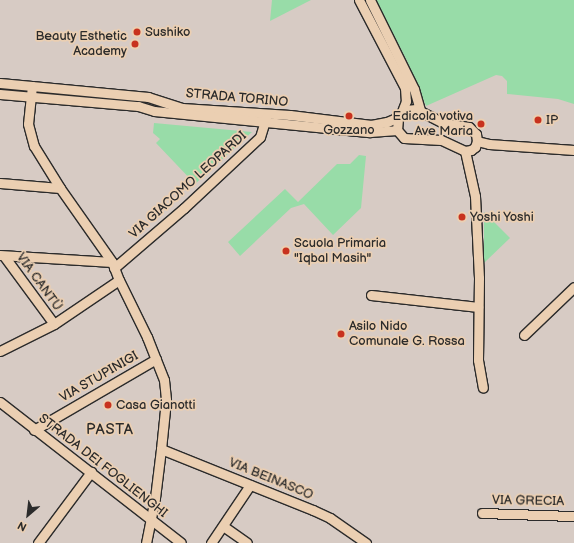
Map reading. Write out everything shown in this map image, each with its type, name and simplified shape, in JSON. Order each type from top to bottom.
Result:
[{"type":"street","points":[[359,0],[405,88],[406,101],[400,115],[397,130],[404,138],[441,140],[465,151],[471,150],[475,147],[477,141],[476,134],[469,127],[443,123],[420,110],[414,89],[370,0]]},
{"type":"street","name":"STRADA TORINO","points":[[0,83],[32,91]]},
{"type":"street","points":[[32,91],[28,124],[30,138],[60,188],[113,265],[156,359],[164,380],[166,400],[161,449],[155,498],[146,543]]},
{"type":"street","name":"STRADA TORINO","points":[[0,94],[32,91],[148,97],[182,108],[370,132],[397,130]]},
{"type":"street","name":"STRADA TORINO","points":[[266,118],[371,125],[387,122],[411,109],[420,110]]},
{"type":"street","name":"VIA GIACOMO LEOPARDI","points":[[113,265],[184,208],[260,137],[266,118]]},
{"type":"street","points":[[477,141],[489,144],[574,150]]},
{"type":"street","points":[[465,151],[475,196],[478,278],[478,360],[483,388]]},
{"type":"street","points":[[0,183],[60,188]]},
{"type":"street","points":[[2,256],[113,265]]},
{"type":"street","name":"VIA CANTÙ","points":[[2,256],[54,324]]},
{"type":"street","points":[[0,351],[54,324],[119,280]]},
{"type":"street","points":[[524,335],[574,287]]},
{"type":"street","points":[[371,295],[478,307]]},
{"type":"street","name":"VIA STUPINIGI","points":[[34,430],[156,359]]},
{"type":"street","name":"STRADA DEI FOGLIENGHI","points":[[0,402],[181,543]]},
{"type":"street","points":[[0,409],[10,410]]},
{"type":"street","name":"VIA BEINASCO","points":[[161,449],[313,510],[330,518],[366,543]]},
{"type":"street","points":[[38,543],[91,472]]},
{"type":"street","points":[[211,543],[250,485]]},
{"type":"street","name":"VIA GRECIA","points":[[482,513],[574,516]]},
{"type":"street","points":[[223,526],[246,543]]},
{"type":"green space","points":[[272,0],[311,0],[270,21]]},
{"type":"green space","points":[[376,0],[574,0],[574,104],[558,99],[507,94],[507,81],[502,76],[496,75],[426,106],[407,61]]},
{"type":"green space","points":[[154,123],[252,132],[195,184],[156,143],[160,139],[153,133]]},
{"type":"green space","points":[[359,155],[366,156],[361,208],[333,235],[304,204],[291,208],[240,256],[228,242],[285,189],[298,202],[337,164],[350,164]]},
{"type":"green space","points":[[484,212],[510,238],[484,263]]},
{"type":"place","name":"Sushiko","points":[[137,32]]},
{"type":"place","name":"Beauty Esthetic Academy","points":[[135,44]]},
{"type":"place","name":"Gozzano","points":[[349,116]]},
{"type":"place","name":"IP","points":[[538,120]]},
{"type":"place","name":"Edicola votiva Ave Maria","points":[[481,124]]},
{"type":"place","name":"Yoshi Yoshi","points":[[462,217]]},
{"type":"place","name":"Scuola Primaria \"Iqbal Masih\"","points":[[286,251]]},
{"type":"place","name":"Asilo Nido Comunale G. Rossa","points":[[341,334]]},
{"type":"place","name":"Casa Gianotti","points":[[108,405]]},
{"type":"district","name":"PASTA","points":[[110,430]]}]
